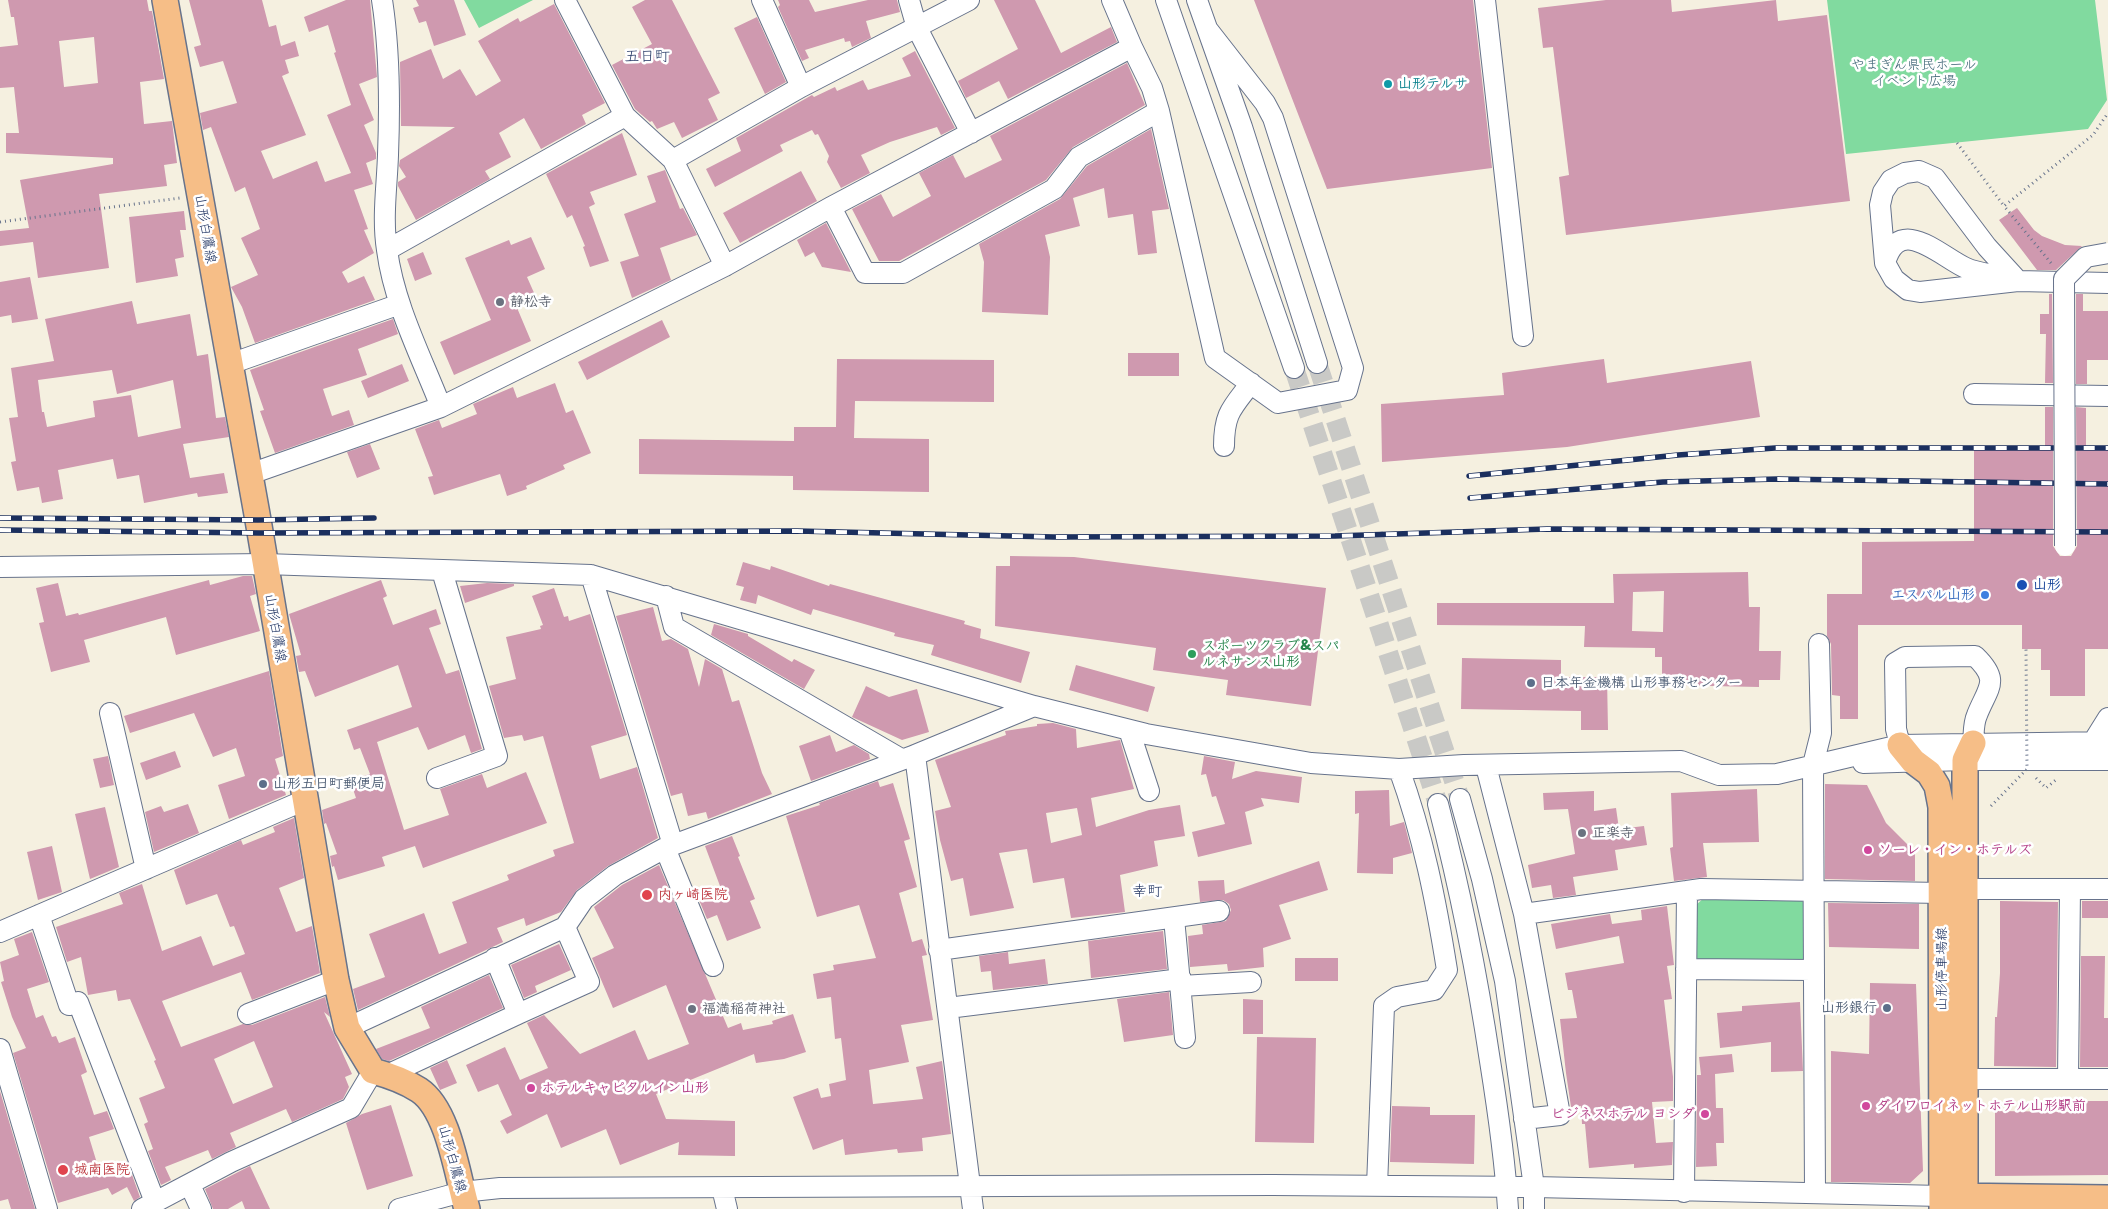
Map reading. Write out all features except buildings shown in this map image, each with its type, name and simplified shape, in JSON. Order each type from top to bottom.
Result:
[{"type":"main road","name":"山形白鷹線","points":[[166,0],[199,195],[250,474],[336,980],[347,1028],[380,1073],[420,1090],[438,1113],[464,1201]]},
{"type":"main road","name":"山形停車場線","points":[[1953,1203],[1964,1079],[1969,752]]},
{"type":"main road","name":"山形停車場線","points":[[1907,753],[1930,773],[1937,786],[1941,807],[1942,893],[1953,1203]]},
{"type":"main road","points":[[1953,1203],[2048,1203],[2108,1198]]},
{"type":"street","points":[[382,0],[388,34],[389,116],[385,208],[387,250],[400,304],[441,407]]},
{"type":"street","points":[[565,0],[624,116],[673,160],[725,266]]},
{"type":"street","points":[[762,0],[801,87]]},
{"type":"street","points":[[909,0],[917,28],[971,133]]},
{"type":"street","points":[[673,160],[801,87],[969,0]]},
{"type":"street","points":[[1112,0],[1152,88],[1159,111],[1215,358],[1278,403],[1347,390],[1353,368],[1273,118],[1264,102],[1208,30]]},
{"type":"street","points":[[1166,0],[1179,31],[1294,368]]},
{"type":"street","points":[[1197,0],[1242,127],[1317,363]]},
{"type":"street","points":[[1485,0],[1523,336]]},
{"type":"street","points":[[250,474],[441,407],[725,266],[831,207],[1132,47]]},
{"type":"street","points":[[831,207],[865,273],[903,273],[1054,189],[1079,157],[1159,111]]},
{"type":"street","points":[[1242,127],[1246,117],[1252,113],[1262,112],[1273,118]]},
{"type":"street","points":[[387,250],[624,116]]},
{"type":"street","points":[[2018,280],[1987,247],[1935,178],[1919,172],[1905,172],[1891,180],[1883,192],[1880,205],[1885,263],[1894,279],[1908,290],[1920,292],[2018,280],[2105,282]]},
{"type":"street","points":[[1885,263],[1889,250],[1896,244],[1913,239],[1923,242],[1966,268],[2018,280]]},
{"type":"street","points":[[2065,546],[2064,279],[2086,257],[2108,253]]},
{"type":"street","points":[[230,364],[400,304]]},
{"type":"street","points":[[1224,446],[1225,421],[1229,412],[1251,383]]},
{"type":"street","points":[[1974,394],[2108,396]]},
{"type":"street","points":[[0,567],[265,564],[591,575],[1034,706],[1129,730],[1311,764],[1399,769],[1464,765],[1681,761],[1718,775],[1777,774],[1813,765],[1907,753],[1969,752],[2101,742],[2108,718]]},
{"type":"street","points":[[437,778],[496,756],[442,571]]},
{"type":"street","points":[[591,575],[669,846],[713,966]]},
{"type":"street","points":[[666,596],[674,627],[908,757]]},
{"type":"street","points":[[1804,1198],[1813,970],[1813,765],[1821,733],[1819,644]]},
{"type":"street","points":[[1907,753],[1896,729],[1895,663],[1905,657],[1974,656],[1988,670],[1991,684],[1976,718],[1969,752]]},
{"type":"street","points":[[347,1028],[565,927],[584,899],[615,875],[669,846],[908,757],[1034,706]]},
{"type":"street","points":[[110,714],[146,869]]},
{"type":"street","points":[[1129,730],[1149,791]]},
{"type":"street","points":[[1969,752],[2108,760]]},
{"type":"street","points":[[908,757],[940,950],[973,1209]]},
{"type":"street","points":[[1486,766],[1524,914],[1560,1115],[1524,1119]]},
{"type":"street","points":[[1377,1186],[1384,1006],[1397,997],[1434,990],[1447,970],[1434,889],[1414,808],[1399,769]]},
{"type":"street","points":[[1460,799],[1482,879],[1505,981],[1534,1187],[1534,1209]]},
{"type":"street","points":[[0,932],[305,800]]},
{"type":"street","points":[[1438,804],[1460,888],[1471,943],[1503,1143],[1508,1209]]},
{"type":"street","points":[[1966,888],[2108,889]]},
{"type":"street","points":[[1524,914],[1701,889],[1942,893]]},
{"type":"street","points":[[2068,1079],[2070,889]]},
{"type":"street","points":[[1684,1192],[1687,891]]},
{"type":"street","points":[[940,950],[1219,911]]},
{"type":"street","points":[[40,915],[69,1005],[78,1002],[149,1206],[232,1162],[351,1108],[380,1073],[589,982],[565,927]]},
{"type":"street","points":[[1174,918],[1185,1038]]},
{"type":"street","points":[[495,958],[518,1014]]},
{"type":"street","points":[[1686,969],[1813,970]]},
{"type":"street","points":[[248,1014],[336,980]]},
{"type":"street","points":[[948,1008],[1181,982],[1251,982]]},
{"type":"street","points":[[0,1049],[47,1209]]},
{"type":"street","points":[[1964,1079],[2108,1079]]},
{"type":"street","points":[[190,1185],[201,1209]]},
{"type":"street","points":[[399,1209],[464,1201],[500,1188],[1534,1187],[1953,1203]]},
{"type":"street","points":[[722,1188],[727,1209]]},
{"type":"path","points":[[2004,206],[2093,135],[2108,114]]},
{"type":"path","points":[[1957,143],[2008,212],[2064,279]]},
{"type":"path","points":[[0,222],[199,195]]},
{"type":"path","points":[[1991,806],[2026,769],[2026,649]]},
{"type":"green space","points":[[464,0],[533,0],[479,28]]},
{"type":"green space","name":"やまぎん県民ホール イベント広場","points":[[1827,0],[2095,0],[2107,100],[2088,129],[1846,154]]},
{"type":"green space","points":[[1705,897],[1799,898],[1806,905],[1805,964],[1701,962],[1696,957],[1696,905]]},
{"type":"tunnel","points":[[1317,363],[1460,799]]},
{"type":"tunnel","points":[[1294,368],[1438,804]]},
{"type":"railway","points":[[1469,476],[1678,455],[1775,448],[2108,448]]},
{"type":"railway","points":[[1470,498],[1663,482],[1778,479],[2108,484]]},
{"type":"railway","points":[[0,518],[258,520],[374,518]]},
{"type":"railway","points":[[0,530],[260,533],[797,531],[1054,537],[1335,536],[1547,529],[2108,532]]},
{"type":"place","name":"山形テルサ","points":[[1388,84]]},
{"type":"place","name":"静松寺","points":[[500,302]]},
{"type":"place","name":"山形","points":[[2022,585]]},
{"type":"place","name":"エスパル山形","points":[[1985,595]]},
{"type":"place","name":"スポーツクラブ&スパ ルネサンス山形","points":[[1192,654]]},
{"type":"place","name":"日本年金機構 山形事務センター","points":[[1531,683]]},
{"type":"place","name":"山形五日町郵便局","points":[[263,784]]},
{"type":"place","name":"正楽寺","points":[[1582,833]]},
{"type":"place","name":"ソーレ・イン・ホテルズ","points":[[1868,850]]},
{"type":"place","name":"内ヶ崎医院","points":[[647,895]]},
{"type":"place","name":"山形銀行","points":[[1887,1008]]},
{"type":"place","name":"福満稲荷神社","points":[[692,1009]]},
{"type":"place","name":"ホテルキャピタルイン山形","points":[[531,1088]]},
{"type":"place","name":"ダイワロイネットホテル山形駅前","points":[[1866,1106]]},
{"type":"place","name":"ビジネスホテル ヨシダ","points":[[1705,1114]]},
{"type":"place","name":"城南医院","points":[[63,1170]]},
{"type":"district","name":"五日町","points":[[647,57]]},
{"type":"district","name":"幸町","points":[[1147,892]]}]
